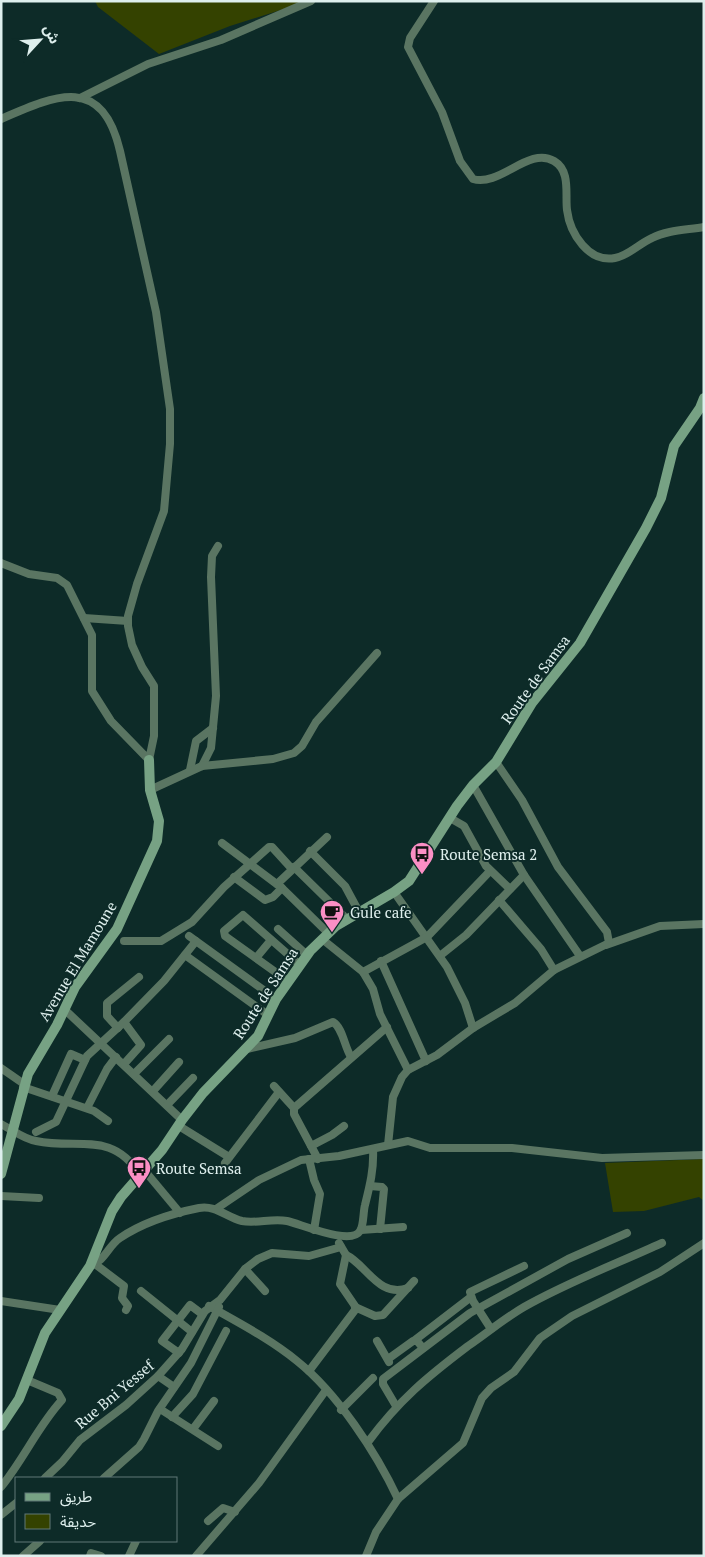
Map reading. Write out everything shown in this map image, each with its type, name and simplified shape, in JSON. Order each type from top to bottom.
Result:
[{"type":"street","points":[[80,98],[148,64],[230,36],[311,1]]},
{"type":"street","points":[[434,1],[410,38],[408,47],[442,112],[463,167],[473,180],[480,182],[490,179],[533,158],[545,157],[555,161],[566,179],[567,210],[574,232],[591,254],[604,259],[617,258],[654,236],[704,227]]},
{"type":"street","points":[[1,119],[51,98],[66,96],[80,98],[106,114],[116,133],[156,312],[170,409],[170,444],[164,511],[137,584],[128,621],[129,634],[137,658],[154,690],[154,736],[149,760],[150,790],[202,766],[273,759],[294,753],[302,746],[316,722],[377,653]]},
{"type":"street","name":"Route de Samsa","points":[[1,1426],[19,1399],[28,1380],[45,1332],[92,1265],[112,1211],[121,1197],[143,1173],[180,1123],[214,1082],[258,1036],[276,998],[307,955],[325,936],[347,919],[394,892],[416,871],[473,785],[496,762],[521,719],[580,643],[646,528],[661,498],[674,446],[700,408],[704,398]]},
{"type":"street","points":[[202,766],[210,755],[216,696],[211,577],[212,556],[218,546]]},
{"type":"street","points":[[1,563],[29,574],[60,579],[68,588],[92,635],[92,691],[111,721],[149,760]]},
{"type":"street","points":[[84,618],[128,621]]},
{"type":"street","points":[[190,770],[196,741],[213,728]]},
{"type":"street","points":[[496,762],[522,800],[558,867],[607,932],[609,939],[606,945]]},
{"type":"street","points":[[473,785],[524,875],[580,956]]},
{"type":"street","name":"Avenue El Mamoune","points":[[1,1174],[24,1085],[75,987],[117,929],[158,841],[159,818],[150,790]]},
{"type":"street","points":[[450,818],[467,829],[481,860],[510,890]]},
{"type":"street","points":[[234,877],[265,900],[273,897],[293,868],[327,837]]},
{"type":"street","points":[[222,843],[250,862],[279,886],[325,936],[364,972],[373,989],[386,1027],[408,1070]]},
{"type":"street","points":[[124,941],[161,941],[168,938],[198,917],[234,877],[250,862],[272,847],[347,919]]},
{"type":"street","points":[[310,851],[348,891],[359,912]]},
{"type":"street","points":[[364,972],[428,937],[490,871]]},
{"type":"street","points":[[441,955],[466,935],[524,875]]},
{"type":"street","points":[[394,892],[441,955],[456,985],[473,1028]]},
{"type":"street","points":[[499,900],[541,949],[554,970]]},
{"type":"street","points":[[288,981],[225,936],[224,931],[242,915],[299,964]]},
{"type":"street","points":[[388,1145],[393,1097],[402,1077],[408,1070],[426,1061],[473,1028],[515,1003],[554,970],[580,956],[660,926],[704,924]]},
{"type":"street","points":[[278,930],[307,955]]},
{"type":"street","points":[[189,936],[276,998]]},
{"type":"street","points":[[256,958],[271,940]]},
{"type":"street","points":[[36,1132],[56,1122],[85,1060],[164,981],[196,942]]},
{"type":"street","points":[[185,955],[268,1015]]},
{"type":"street","points":[[381,961],[426,1061]]},
{"type":"street","points":[[118,1028],[107,1016],[107,1003],[139,977]]},
{"type":"street","points":[[64,1009],[153,1091],[167,1105],[180,1123],[227,1160],[276,1089],[294,1108],[294,1114],[318,1159]]},
{"type":"street","points":[[124,1022],[141,1045],[124,1064]]},
{"type":"street","points":[[247,1049],[289,1040],[333,1022],[340,1028],[344,1045],[351,1057]]},
{"type":"street","points":[[294,1108],[316,1091],[386,1027]]},
{"type":"street","points":[[134,1074],[169,1039]]},
{"type":"street","points":[[52,1096],[71,1054],[85,1060]]},
{"type":"street","points":[[87,1108],[107,1069],[116,1057]]},
{"type":"street","points":[[153,1091],[180,1062]]},
{"type":"street","points":[[1,1068],[24,1085],[99,1113],[108,1121]]},
{"type":"street","points":[[167,1105],[193,1078]]},
{"type":"street","points":[[1,1124],[23,1138],[38,1142],[102,1145],[118,1152],[130,1160],[180,1213]]},
{"type":"street","points":[[311,1146],[329,1137],[344,1126]]},
{"type":"street","points":[[216,1209],[259,1180],[296,1162],[408,1141],[430,1148],[512,1148],[602,1158],[704,1155]]},
{"type":"street","points":[[361,1230],[374,1172],[373,1148]]},
{"type":"street","points":[[309,1159],[314,1180],[320,1194],[314,1230]]},
{"type":"street","points":[[370,1186],[384,1188],[380,1229]]},
{"type":"street","points":[[1,1196],[40,1198]]},
{"type":"street","points":[[126,1310],[128,1306],[122,1298],[124,1286],[92,1265],[122,1237],[180,1213],[201,1208],[216,1209],[240,1220],[288,1221],[338,1236],[354,1235],[361,1230],[403,1227]]},
{"type":"street","points":[[396,1406],[382,1381],[423,1348],[478,1309],[568,1259],[627,1233]]},
{"type":"street","points":[[338,1236],[346,1256],[354,1259],[368,1276],[377,1282],[396,1290],[411,1284],[392,1307],[380,1316],[355,1307],[340,1284],[346,1256]]},
{"type":"street","points":[[368,1442],[396,1406],[419,1383],[491,1329],[524,1307],[662,1243]]},
{"type":"street","points":[[366,1556],[376,1532],[398,1498],[463,1443],[482,1398],[491,1388],[514,1372],[530,1348],[547,1331],[572,1316],[660,1272],[704,1243]]},
{"type":"street","name":"Rue Bni Yessef","points":[[46,1477],[80,1440],[132,1400],[158,1376],[179,1353],[202,1314],[209,1306],[220,1300],[245,1269],[262,1256],[272,1253],[309,1256],[341,1247]]},
{"type":"street","points":[[491,1329],[471,1297],[470,1292],[524,1266]]},
{"type":"street","points":[[245,1269],[265,1292]]},
{"type":"street","points":[[140,1291],[192,1332]]},
{"type":"street","points":[[388,1359],[471,1297]]},
{"type":"street","points":[[105,1477],[139,1447],[160,1409],[191,1363],[218,1311],[220,1300]]},
{"type":"street","points":[[1,1301],[60,1310]]},
{"type":"street","points":[[179,1353],[162,1342],[190,1305],[202,1314]]},
{"type":"street","points":[[209,1306],[280,1348],[308,1371],[368,1442],[398,1498]]},
{"type":"street","points":[[308,1371],[352,1316],[355,1307]]},
{"type":"street","points":[[172,1417],[193,1394],[226,1332]]},
{"type":"street","points":[[415,1340],[423,1348]]},
{"type":"street","points":[[377,1341],[394,1370]]},
{"type":"street","points":[[158,1376],[174,1387]]},
{"type":"street","points":[[341,1410],[373,1378]]},
{"type":"street","points":[[1,1487],[32,1444],[42,1424],[62,1400],[58,1393],[28,1380]]},
{"type":"street","points":[[196,1556],[235,1512],[326,1390]]},
{"type":"street","points":[[193,1429],[214,1401]]},
{"type":"street","points":[[160,1409],[218,1446]]},
{"type":"street","points":[[1,1515],[15,1504]]},
{"type":"street","points":[[208,1520],[223,1508],[235,1512]]},
{"type":"street","points":[[23,1556],[39,1542]]},
{"type":"street","points":[[129,1556],[136,1542]]},
{"type":"street","points":[[90,1556],[91,1552],[94,1552],[101,1556]]},
{"type":"green space","points":[[95,1],[309,1],[230,26],[159,54],[98,7]]},
{"type":"green space","points":[[704,1159],[704,1201],[699,1197],[644,1211],[613,1212],[605,1163]]},
{"type":"place","name":"Route Semsa 2","points":[[422,875]]},
{"type":"place","name":"Gule cafe","points":[[332,933]]},
{"type":"place","name":"Route Semsa","points":[[139,1189]]}]
